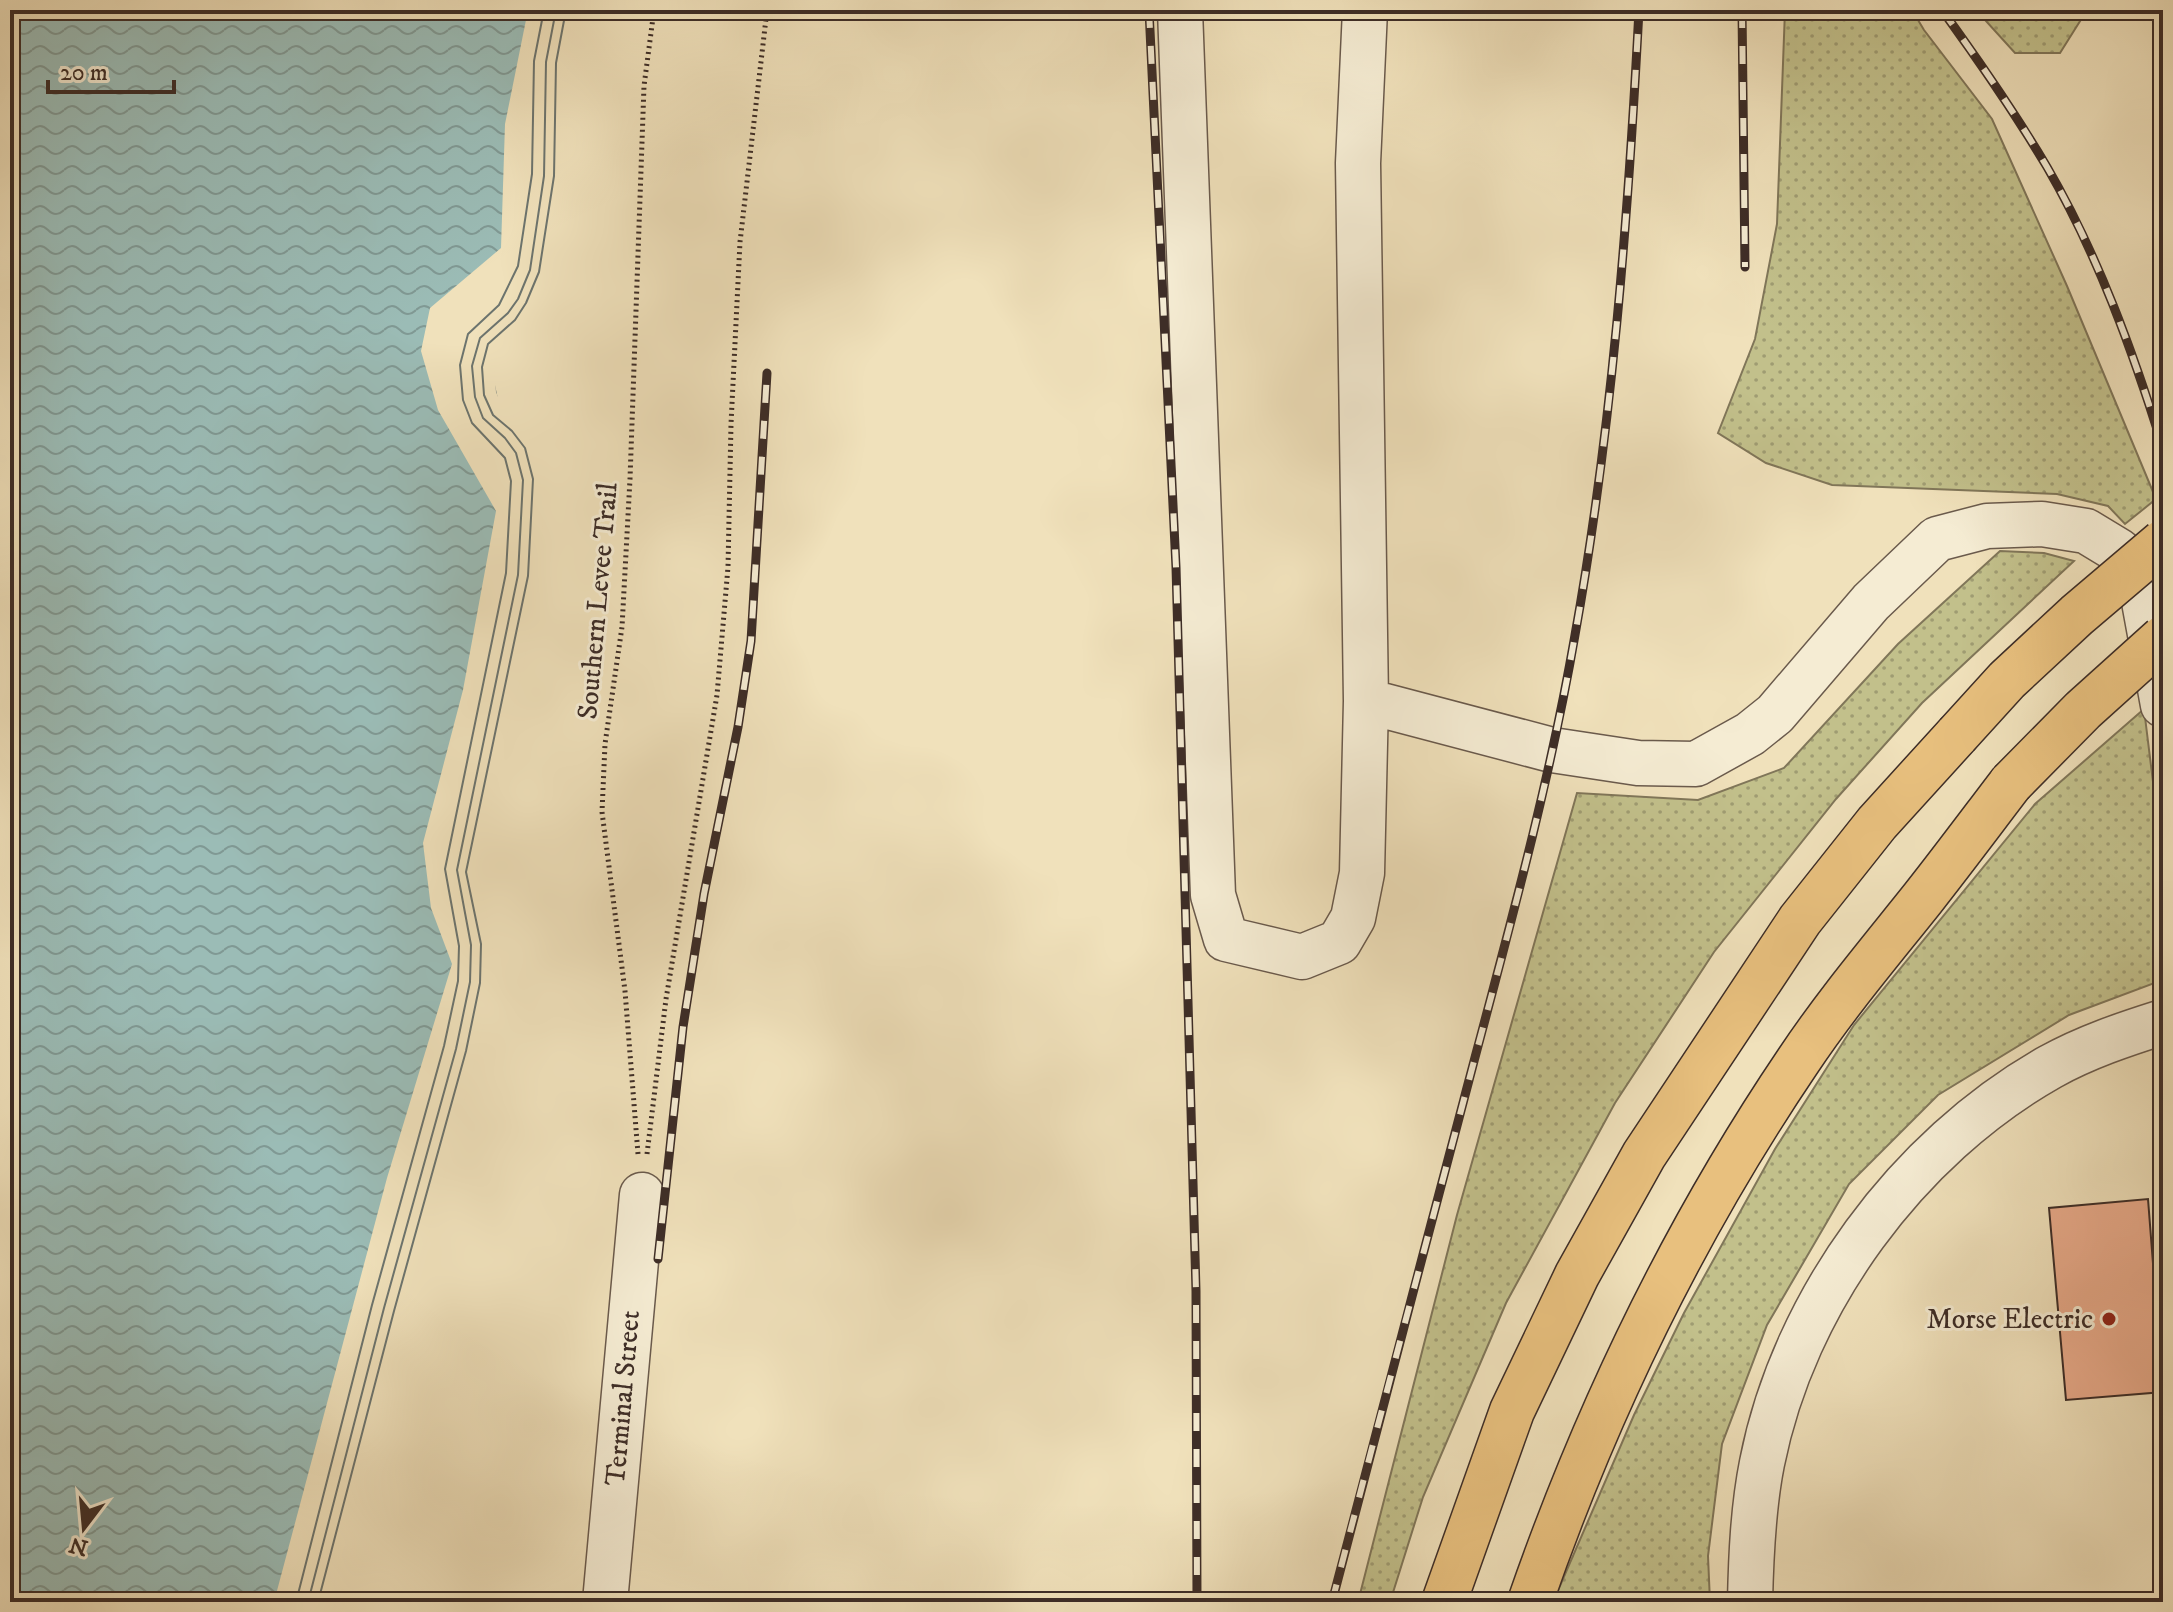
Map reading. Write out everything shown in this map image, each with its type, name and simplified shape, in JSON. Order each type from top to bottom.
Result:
[{"type":"highway","points":[[1444,1602],[1512,1411],[1577,1275],[1644,1155],[1800,920],[1877,823],[2007,680],[2163,542]]},
{"type":"highway","points":[[1530,1602],[1589,1447],[1683,1252],[1731,1166],[1798,1061],[1865,968],[2011,783],[2083,710],[2163,638]]},
{"type":"street","points":[[1180,10],[1213,895],[1226,939],[1302,957],[1339,942],[1353,918],[1362,873],[1366,701],[1358,163],[1365,10]]},
{"type":"street","points":[[1366,701],[1552,750],[1638,763],[1696,764],[1750,734],[1775,714],[1871,602],[1937,539],[1987,526],[2042,524],[2086,531],[2119,551],[2141,585],[2163,705]]},
{"type":"street","points":[[1750,1602],[1754,1521],[1762,1463],[1779,1402],[1824,1295],[1859,1239],[1941,1147],[1986,1110],[2051,1067],[2112,1038],[2163,1022]]},
{"type":"street","name":"Terminal Street","points":[[605,1602],[642,1195]]},
{"type":"path","name":"Southern Levee Trail","points":[[642,1195],[625,991],[602,812],[605,744],[622,627],[644,86],[654,10]]},
{"type":"path","points":[[642,1195],[666,999],[717,695],[728,567],[740,242],[767,10]]},
{"type":"shaded area","points":[[1785,10],[1912,10],[1992,119],[2067,286],[2156,499],[2125,524],[2108,506],[2057,494],[1832,485],[1766,463],[1718,433],[1755,339],[1777,224]]},
{"type":"shaded area","points":[[1976,10],[2087,10],[2060,53],[2015,53]]},
{"type":"shaded area","points":[[2000,551],[2044,553],[2074,561],[1922,703],[1836,799],[1714,952],[1615,1103],[1506,1303],[1423,1497],[1390,1602],[1358,1602],[1457,1215],[1577,793],[1698,800],[1784,768],[1898,644]]},
{"type":"shaded area","points":[[2144,709],[2163,863],[2163,977],[2160,981],[2069,1015],[1938,1095],[1849,1184],[1767,1325],[1722,1444],[1708,1556],[1710,1602],[1553,1602],[1634,1415],[1684,1313],[1775,1149],[1854,1025],[2035,804]]},
{"type":"water","points":[[10,10],[574,10],[490,367],[536,576],[325,1602],[10,1602]]},
{"type":"pier","points":[[528,10],[578,10],[568,63],[566,177],[551,275],[537,309],[524,328],[498,350],[494,368],[496,392],[503,409],[521,422],[536,443],[545,478],[540,577],[478,873],[493,943],[492,985],[477,1054],[329,1602],[274,1602],[387,1178],[452,964],[431,908],[423,843],[463,690],[496,511],[438,410],[421,351],[430,308],[501,248],[505,124]]},
{"type":"building","name":"Morse Electric","points":[[2148,1199],[2163,1392],[2066,1400],[2049,1208]]},
{"type":"railway","points":[[1149,10],[1176,567],[1196,1291],[1197,1602]]},
{"type":"railway","points":[[1332,1602],[1515,904],[1565,689],[1588,557],[1609,402],[1630,167],[1639,10]]},
{"type":"railway","points":[[1742,10],[1745,267]]},
{"type":"railway","points":[[1942,10],[2009,107],[2065,200],[2113,304],[2163,448]]},
{"type":"railway","points":[[658,1259],[683,1027],[751,641],[767,373]]},
{"type":"place","name":"Morse Electric","points":[[2109,1319]]}]
